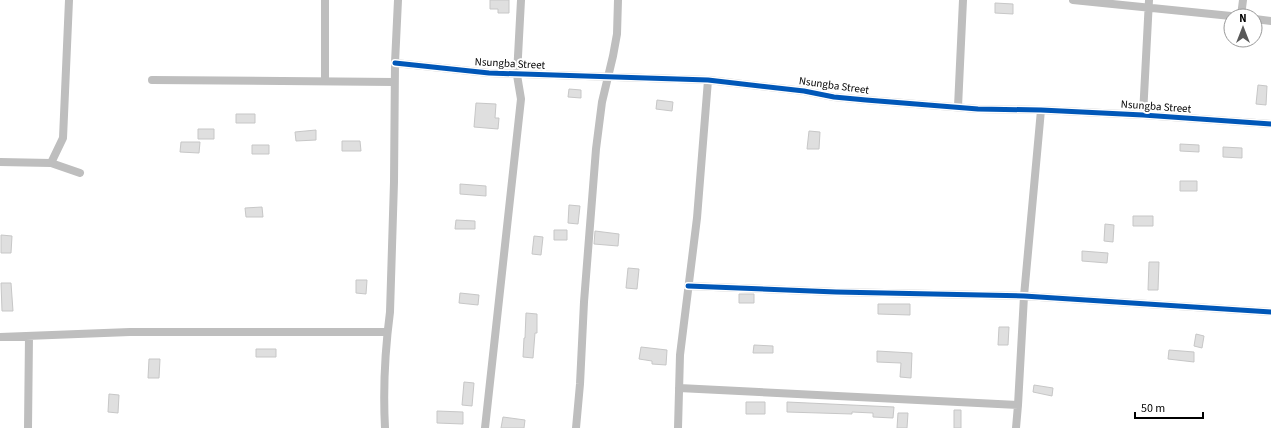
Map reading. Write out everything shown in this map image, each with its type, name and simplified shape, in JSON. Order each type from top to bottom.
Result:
[{"type":"street","points":[[51,163],[63,138],[69,0]]},
{"type":"street","points":[[325,0],[326,80]]},
{"type":"street","points":[[385,428],[385,376],[387,332],[390,312],[394,182],[394,82],[398,0]]},
{"type":"street","points":[[485,428],[521,99],[517,75],[521,0]]},
{"type":"street","points":[[576,428],[596,149],[602,102],[614,56],[617,34],[618,0]]},
{"type":"street","points":[[958,107],[963,0]]},
{"type":"street","points":[[1073,0],[1148,4],[1223,15]]},
{"type":"street","points":[[1143,115],[1148,4]]},
{"type":"street","name":"Nsungba Street","points":[[395,63],[517,75],[708,80],[804,90],[847,98],[978,109],[1041,110],[1143,115],[1271,124]]},
{"type":"street","points":[[152,80],[326,80],[394,82]]},
{"type":"street","points":[[678,428],[680,355],[697,218],[708,80]]},
{"type":"street","points":[[1016,428],[1024,296],[1041,110]]},
{"type":"street","points":[[0,162],[51,163],[80,173]]},
{"type":"street","points":[[688,286],[836,292],[1024,296],[1271,312]]},
{"type":"street","points":[[0,338],[130,332],[387,332]]},
{"type":"street","points":[[28,428],[30,377],[29,336]]},
{"type":"street","points":[[679,388],[1018,405]]},
{"type":"building","points":[[490,0],[509,0],[509,13],[498,13],[498,9],[490,9]]},
{"type":"building","points":[[995,3],[1013,4],[1013,14],[995,13]]},
{"type":"building","points":[[1258,85],[1267,86],[1266,105],[1256,104]]},
{"type":"building","points":[[569,89],[581,90],[581,98],[568,97]]},
{"type":"building","points":[[657,100],[673,102],[672,111],[656,109]]},
{"type":"building","points":[[476,103],[496,104],[495,118],[499,118],[498,129],[474,127]]},
{"type":"building","points":[[236,114],[255,114],[255,123],[236,123]]},
{"type":"building","points":[[198,129],[214,129],[214,139],[198,139]]},
{"type":"building","points":[[316,130],[316,140],[296,141],[295,132]]},
{"type":"building","points":[[809,131],[820,132],[819,149],[807,149]]},
{"type":"building","points":[[342,141],[360,141],[361,151],[342,151]]},
{"type":"building","points":[[181,142],[200,142],[199,153],[180,152]]},
{"type":"building","points":[[1180,144],[1199,145],[1199,152],[1180,151]]},
{"type":"building","points":[[252,145],[269,145],[269,154],[252,154]]},
{"type":"building","points":[[1223,147],[1242,148],[1242,158],[1223,157]]},
{"type":"building","points":[[1180,181],[1197,181],[1197,191],[1180,191]]},
{"type":"building","points":[[460,184],[486,186],[486,196],[460,194]]},
{"type":"building","points":[[569,205],[580,206],[578,224],[568,223]]},
{"type":"building","points":[[262,207],[263,217],[246,217],[245,208]]},
{"type":"building","points":[[1133,216],[1153,216],[1153,226],[1133,226]]},
{"type":"building","points":[[456,220],[475,221],[475,229],[455,229]]},
{"type":"building","points":[[1105,224],[1114,225],[1113,242],[1104,241]]},
{"type":"building","points":[[554,230],[567,230],[567,240],[554,240]]},
{"type":"building","points":[[595,231],[619,234],[618,246],[594,244]]},
{"type":"building","points":[[1,235],[12,236],[11,253],[1,253]]},
{"type":"building","points":[[534,236],[543,237],[541,255],[532,254]]},
{"type":"building","points":[[1082,251],[1108,253],[1107,263],[1082,261]]},
{"type":"building","points":[[1149,262],[1159,262],[1158,290],[1148,290]]},
{"type":"building","points":[[628,268],[639,269],[637,289],[626,288]]},
{"type":"building","points":[[356,280],[367,280],[366,294],[356,293]]},
{"type":"building","points":[[1,283],[11,283],[13,311],[2,311]]},
{"type":"building","points":[[460,293],[479,295],[478,305],[459,303]]},
{"type":"building","points":[[739,294],[754,294],[754,303],[739,303]]},
{"type":"building","points":[[878,304],[910,304],[910,315],[878,314]]},
{"type":"building","points":[[526,313],[537,314],[537,333],[535,333],[533,358],[523,357]]},
{"type":"building","points":[[999,327],[1009,327],[1008,345],[998,345]]},
{"type":"building","points":[[1196,334],[1204,336],[1202,348],[1194,346]]},
{"type":"building","points":[[754,345],[773,346],[773,353],[753,353]]},
{"type":"building","points":[[641,347],[667,350],[666,365],[652,364],[652,361],[639,359]]},
{"type":"building","points":[[256,349],[276,349],[276,357],[256,357]]},
{"type":"building","points":[[1169,350],[1194,352],[1194,362],[1168,359]]},
{"type":"building","points":[[877,351],[912,353],[911,378],[900,377],[901,363],[877,362]]},
{"type":"building","points":[[149,359],[160,359],[159,378],[148,378]]},
{"type":"building","points":[[464,382],[474,383],[472,406],[462,405]]},
{"type":"building","points":[[1034,385],[1053,388],[1052,396],[1033,392]]},
{"type":"building","points":[[109,394],[119,395],[118,413],[108,412]]},
{"type":"building","points":[[746,402],[765,402],[765,414],[746,414]]},
{"type":"building","points":[[787,402],[894,407],[893,418],[873,417],[873,413],[852,412],[852,414],[787,412]]},
{"type":"building","points":[[954,410],[961,410],[961,428],[954,428]]},
{"type":"building","points":[[437,411],[463,412],[463,424],[437,423]]},
{"type":"building","points":[[898,413],[908,413],[907,428],[897,428]]},
{"type":"building","points":[[503,417],[525,420],[524,428],[501,428]]},
{"type":"cycle path","points":[[395,63],[489,73],[708,80],[804,91],[834,97],[978,109],[1041,110],[1143,115],[1271,124]]},
{"type":"cycle path","points":[[688,286],[836,292],[1024,296],[1271,312]]}]
